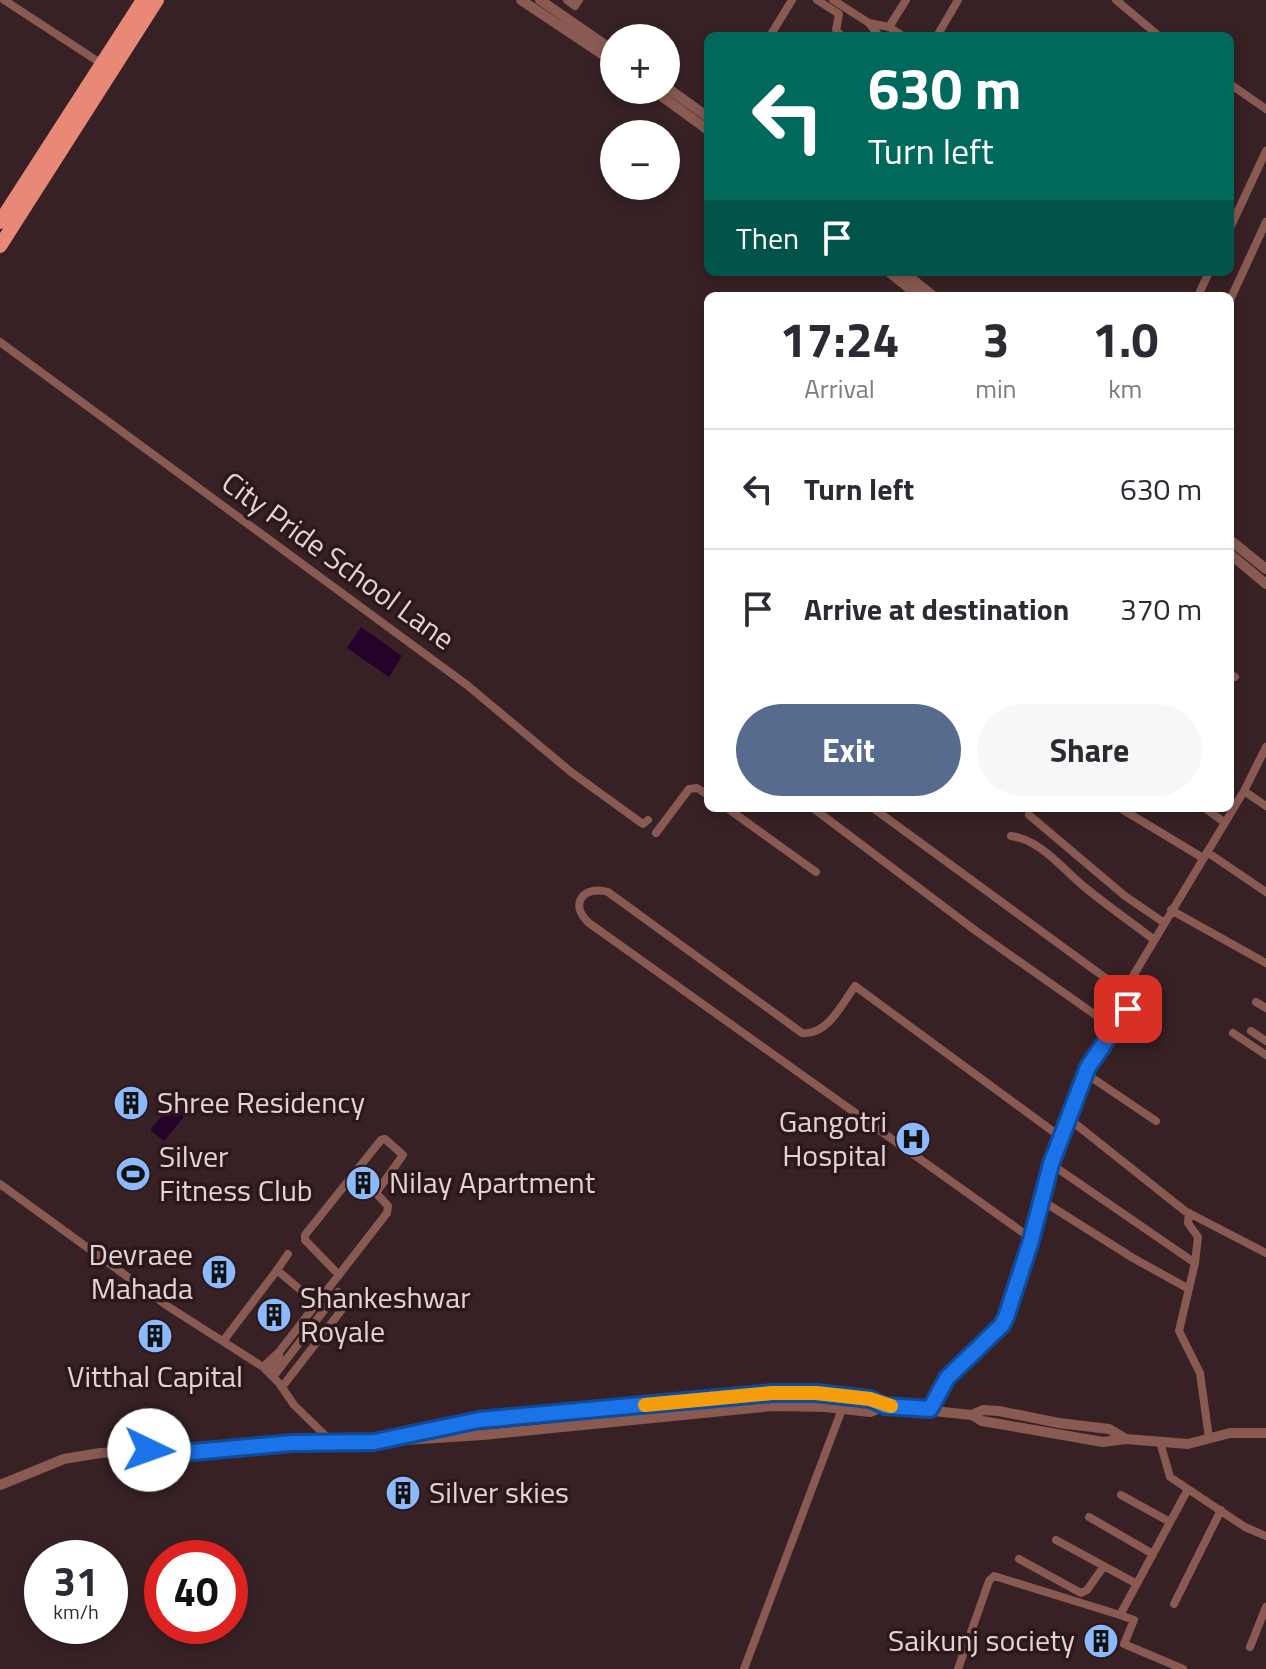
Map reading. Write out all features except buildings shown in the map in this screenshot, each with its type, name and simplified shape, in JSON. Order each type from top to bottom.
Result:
[{"type":"main road","points":[[0,222],[143,0]]},
{"type":"main road","points":[[0,246],[157,0]]},
{"type":"street","points":[[4,0],[102,64]]},
{"type":"street","points":[[521,0],[600,53]]},
{"type":"street","points":[[567,0],[575,6],[579,0]]},
{"type":"street","points":[[772,32],[792,0]]},
{"type":"street","points":[[817,0],[839,14],[838,32]]},
{"type":"street","points":[[833,0],[869,23],[876,32]]},
{"type":"street","points":[[889,27],[906,0]]},
{"type":"street","points":[[939,32],[958,0]]},
{"type":"street","points":[[1116,0],[1154,32]]},
{"type":"street","points":[[542,1],[600,41]]},
{"type":"street","points":[[869,23],[897,32]]},
{"type":"street","points":[[1234,87],[1266,109]]},
{"type":"street","points":[[680,97],[704,114]]},
{"type":"street","points":[[672,104],[704,127]]},
{"type":"street","points":[[1234,219],[1266,151]]},
{"type":"street","points":[[1234,292],[1266,222]]},
{"type":"street","points":[[894,276],[914,292]]},
{"type":"street","points":[[908,276],[928,292]]},
{"type":"street","name":"City Pride School Lane","points":[[0,342],[467,685],[571,772],[646,822]]},
{"type":"street","points":[[1234,544],[1265,577]]},
{"type":"street","points":[[1234,557],[1265,577]]},
{"type":"street","points":[[1234,806],[1266,747]]},
{"type":"street","points":[[656,833],[689,789],[697,788],[704,792]]},
{"type":"street","points":[[1244,791],[1266,806]]},
{"type":"street","points":[[733,812],[816,872]]},
{"type":"street","points":[[818,812],[976,931],[1114,1028]]},
{"type":"street","points":[[878,812],[1130,996]]},
{"type":"street","points":[[1134,812],[1266,892]]},
{"type":"street","points":[[1210,812],[1224,822]]},
{"type":"street","points":[[930,1409],[947,1378],[1002,1325],[1032,1239],[1051,1164],[1085,1073],[1128,1009],[1133,976],[1230,812]]},
{"type":"street","points":[[1029,815],[1125,896],[1163,922]]},
{"type":"street","points":[[1011,836],[1022,837],[1035,844],[1087,889],[1153,939]]},
{"type":"street","points":[[1032,1239],[589,923],[578,908],[581,898],[598,889],[608,892],[802,1033],[822,1028],[855,986],[1062,1138]]},
{"type":"street","points":[[1171,910],[1266,963]]},
{"type":"street","points":[[1256,1002],[1266,1008]]},
{"type":"street","points":[[1251,1031],[1266,1041]]},
{"type":"street","points":[[1233,1033],[1266,1055]]},
{"type":"street","points":[[1085,1073],[1156,1121]]},
{"type":"street","points":[[1068,1118],[1189,1213],[1266,1253]]},
{"type":"street","points":[[268,1372],[279,1357],[279,1352],[317,1304],[339,1275],[389,1209],[376,1193],[403,1155],[385,1139],[381,1140],[305,1235],[305,1240],[339,1275]]},
{"type":"street","points":[[1051,1164],[1195,1263]]},
{"type":"street","points":[[0,1184],[169,1307],[224,1340],[268,1372],[294,1405],[332,1442]]},
{"type":"street","points":[[1041,1200],[1189,1289]]},
{"type":"street","points":[[1189,1213],[1188,1223],[1198,1237],[1179,1331],[1202,1381],[1209,1438]]},
{"type":"street","points":[[224,1340],[288,1254]]},
{"type":"street","points":[[277,1270],[317,1304]]},
{"type":"street","points":[[268,1372],[338,1292],[347,1303],[282,1387]]},
{"type":"street","points":[[385,1441],[479,1420],[772,1393],[870,1399],[885,1406],[972,1415],[982,1421],[1103,1442],[1126,1439],[1188,1444],[1230,1433],[1266,1433]]},
{"type":"street","points":[[0,1485],[64,1459],[100,1453],[149,1450],[193,1452],[293,1443],[385,1441],[513,1432],[773,1406],[870,1412],[885,1406]]},
{"type":"street","points":[[744,1669],[842,1409]]},
{"type":"street","points":[[1160,1442],[1170,1477],[1245,1527],[1266,1536]]},
{"type":"street","points":[[1120,1615],[1188,1489]]},
{"type":"street","points":[[1121,1495],[1170,1522]]},
{"type":"street","points":[[1174,1604],[1221,1510]]},
{"type":"street","points":[[1089,1517],[1153,1554]]},
{"type":"street","points":[[1056,1540],[1137,1584]]},
{"type":"street","points":[[1019,1559],[1081,1593],[1087,1590],[1104,1566]]},
{"type":"street","points":[[958,1669],[989,1581],[994,1576],[1134,1620],[1124,1644],[1183,1669]]},
{"type":"street","points":[[1250,1647],[1266,1607]]},
{"type":"shaded area","points":[[361,627],[402,656],[389,677],[347,648]]},
{"type":"shaded area","points":[[174,1102],[187,1113],[164,1141],[150,1130]]},
{"type":"slow traffic","points":[[645,1405],[772,1393],[816,1393],[870,1399],[891,1406]]},
{"type":"place","name":"Shree Residency","points":[[131,1103]]},
{"type":"place","name":"Gangotri Hospital","points":[[913,1139]]},
{"type":"place","name":"Silver Fitness Club","points":[[133,1174]]},
{"type":"place","name":"Nilay Apartment","points":[[363,1183]]},
{"type":"place","name":"Devraee Mahada","points":[[219,1272]]},
{"type":"place","name":"Shankeshwar Royale","points":[[274,1315]]},
{"type":"place","name":"Vitthal Capital","points":[[155,1336]]},
{"type":"place","name":"Silver skies","points":[[403,1493]]},
{"type":"place","name":"Saikunj society","points":[[1101,1641]]},
{"type":"route","points":[[149,1450],[193,1452],[293,1443],[385,1441],[479,1420],[772,1393],[816,1393],[870,1399],[885,1406],[930,1409],[947,1378],[1002,1325],[1010,1309],[1051,1164],[1088,1067],[1128,1009]]}]
